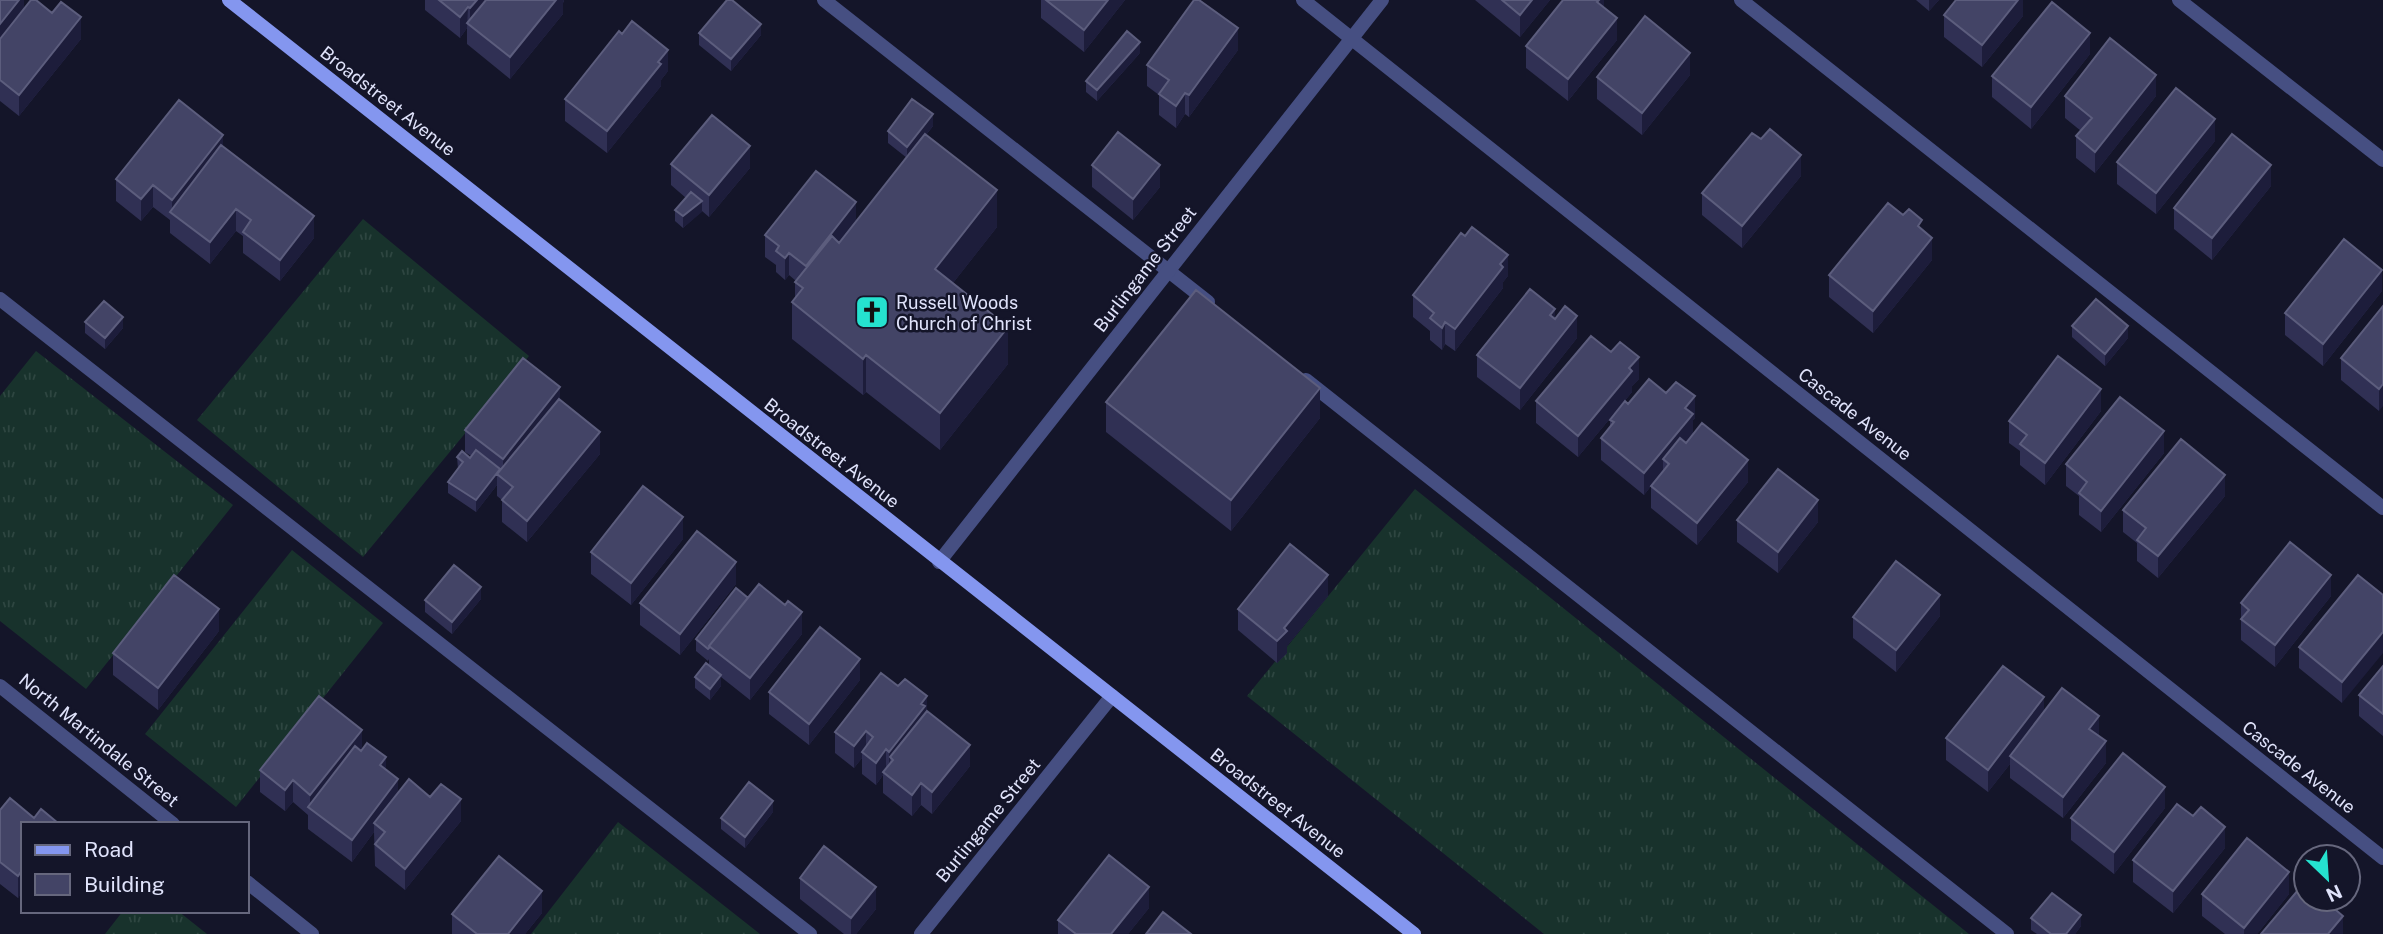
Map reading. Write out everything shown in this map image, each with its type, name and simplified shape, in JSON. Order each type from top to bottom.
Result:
[{"type":"street","name":"Broadstreet Avenue","points":[[229,0],[1414,934]]},
{"type":"street","points":[[824,0],[1222,314]]},
{"type":"street","name":"Cascade Avenue","points":[[1303,0],[2383,858]]},
{"type":"street","name":"Burlingame Street","points":[[939,562],[1382,0]]},
{"type":"street","points":[[1741,0],[2383,508]]},
{"type":"street","points":[[2179,0],[2383,160]]},
{"type":"street","points":[[0,299],[810,934]]},
{"type":"street","points":[[1299,374],[2007,934]]},
{"type":"street","name":"North Martindale Street","points":[[0,686],[170,822]]},
{"type":"street","name":"Burlingame Street","points":[[920,934],[1112,696]]},
{"type":"street","points":[[248,883],[312,934]]},
{"type":"green space","points":[[363,219],[529,356],[363,557],[197,420]]},
{"type":"green space","points":[[36,351],[233,505],[86,689],[0,621],[0,396]]},
{"type":"green space","points":[[1415,489],[1969,934],[1544,934],[1247,696]]},
{"type":"green space","points":[[292,550],[383,623],[236,807],[145,734]]},
{"type":"green space","points":[[618,822],[760,934],[531,934]]},
{"type":"green space","points":[[121,913],[181,913],[207,934],[105,934]]},
{"type":"building","points":[[0,0],[19,0],[0,24]]},
{"type":"building","points":[[31,0],[36,0],[52,13],[61,2],[81,17],[19,95],[0,80],[0,39]]},
{"type":"building","points":[[439,0],[477,0],[460,17]]},
{"type":"building","points":[[486,0],[556,0],[510,57],[467,23]]},
{"type":"building","points":[[727,0],[732,0],[761,24],[731,59],[699,33]]},
{"type":"building","points":[[1046,0],[1108,0],[1084,30]]},
{"type":"building","points":[[1194,0],[1199,0],[1238,28],[1189,95],[1185,93],[1176,106],[1159,94],[1169,80],[1147,65]]},
{"type":"building","points":[[1502,0],[1532,0],[1520,15]]},
{"type":"building","points":[[1563,0],[1599,0],[1597,2],[1617,18],[1568,79],[1526,46]]},
{"type":"building","points":[[1956,0],[2018,0],[1982,45],[1944,15]]},
{"type":"building","points":[[2052,2],[2090,33],[2031,107],[1992,76]]},
{"type":"building","points":[[1645,16],[1690,53],[1642,113],[1597,77]]},
{"type":"building","points":[[632,21],[668,50],[658,62],[661,64],[607,131],[565,99],[619,31],[622,34]]},
{"type":"building","points":[[1127,31],[1140,42],[1097,90],[1086,81]]},
{"type":"building","points":[[2110,38],[2156,75],[2095,152],[2076,136],[2092,118],[2065,96]]},
{"type":"building","points":[[2176,88],[2215,119],[2156,193],[2117,162]]},
{"type":"building","points":[[912,99],[933,114],[907,147],[888,131]]},
{"type":"building","points":[[179,100],[223,135],[172,200],[153,185],[141,199],[116,179]]},
{"type":"building","points":[[712,115],[750,146],[709,195],[671,164]]},
{"type":"building","points":[[1770,129],[1801,155],[1742,226],[1702,193],[1752,133],[1761,139]]},
{"type":"building","points":[[1118,132],[1160,165],[1133,199],[1092,165]]},
{"type":"building","name":"Russell Woods Church of Christ","points":[[925,134],[997,190],[935,269],[1008,327],[940,413],[866,355],[863,359],[792,302],[803,288],[795,282],[832,236],[839,243]]},
{"type":"building","points":[[2232,134],[2271,165],[2212,238],[2174,208]]},
{"type":"building","points":[[221,145],[314,216],[280,260],[243,232],[251,220],[236,209],[210,242],[170,212]]},
{"type":"building","points":[[816,171],[856,202],[806,266],[789,253],[785,258],[776,251],[779,246],[765,235]]},
{"type":"building","points":[[691,192],[702,201],[683,216],[675,210]]},
{"type":"building","points":[[1888,203],[1903,215],[1909,209],[1922,220],[1918,226],[1932,238],[1873,311],[1829,275]]},
{"type":"building","points":[[1472,227],[1508,255],[1500,264],[1503,267],[1455,329],[1445,322],[1442,328],[1430,318],[1434,313],[1413,295],[1461,233],[1465,236]]},
{"type":"building","points":[[2344,239],[2382,270],[2323,344],[2285,313]]},
{"type":"building","points":[[1530,289],[1555,309],[1550,315],[1555,319],[1565,306],[1577,316],[1520,388],[1477,355]]},
{"type":"building","points":[[1196,290],[1320,388],[1231,500],[1106,402]]},
{"type":"building","points":[[2096,299],[2128,326],[2105,354],[2072,326]]},
{"type":"building","points":[[104,301],[123,317],[105,338],[85,322]]},
{"type":"building","points":[[2383,306],[2383,384],[2379,389],[2341,358]]},
{"type":"building","points":[[1591,336],[1611,352],[1620,342],[1639,357],[1629,368],[1632,371],[1578,436],[1536,401]]},
{"type":"building","points":[[2058,356],[2101,389],[2045,463],[2020,444],[2027,435],[2009,421]]},
{"type":"building","points":[[523,358],[560,387],[503,459],[465,430]]},
{"type":"building","points":[[1649,379],[1666,393],[1676,382],[1695,396],[1685,408],[1693,414],[1644,473],[1601,438],[1614,422],[1610,420],[1625,401],[1628,404]]},
{"type":"building","points":[[2120,397],[2164,431],[2101,511],[2079,493],[2087,482],[2066,464]]},
{"type":"building","points":[[559,399],[600,432],[527,521],[502,500],[513,487],[497,474]]},
{"type":"building","points":[[1702,423],[1748,460],[1697,523],[1651,486],[1669,464],[1663,459],[1680,438],[1686,443]]},
{"type":"building","points":[[2181,439],[2225,475],[2158,556],[2137,540],[2146,528],[2123,510]]},
{"type":"building","points":[[476,450],[500,469],[476,500],[448,482],[463,462],[457,457],[462,451],[470,458]]},
{"type":"building","points":[[1778,469],[1818,500],[1778,552],[1737,520]]},
{"type":"building","points":[[643,486],[683,517],[631,583],[591,552]]},
{"type":"building","points":[[697,531],[736,562],[680,634],[640,603]]},
{"type":"building","points":[[2290,542],[2331,575],[2275,645],[2241,619],[2249,610],[2241,603]]},
{"type":"building","points":[[1290,544],[1328,575],[1284,628],[1287,631],[1277,641],[1238,609]]},
{"type":"building","points":[[1896,561],[1940,595],[1896,650],[1853,617]]},
{"type":"building","points":[[454,565],[481,587],[452,622],[425,600]]},
{"type":"building","points":[[174,575],[219,609],[158,688],[113,653]]},
{"type":"building","points":[[2358,575],[2383,595],[2383,632],[2342,682],[2299,647]]},
{"type":"building","points":[[759,584],[785,605],[788,601],[802,612],[750,678],[709,646]]},
{"type":"building","points":[[736,588],[748,598],[708,649],[696,639]]},
{"type":"building","points":[[820,627],[860,659],[809,724],[769,692]]},
{"type":"building","points":[[706,663],[721,675],[710,689],[695,677]]},
{"type":"building","points":[[2003,666],[2044,697],[1988,770],[1946,738]]},
{"type":"building","points":[[2383,666],[2383,714],[2359,695]]},
{"type":"building","points":[[881,673],[898,686],[905,679],[927,696],[921,704],[925,706],[889,752],[886,749],[876,763],[862,752],[873,737],[866,731],[854,746],[835,732]]},
{"type":"building","points":[[2062,688],[2099,716],[2089,729],[2106,741],[2063,797],[2010,756]]},
{"type":"building","points":[[319,696],[362,730],[310,795],[293,780],[285,790],[260,770]]},
{"type":"building","points":[[927,711],[970,745],[932,792],[921,783],[912,795],[883,772],[893,760],[890,757]]},
{"type":"building","points":[[367,743],[386,757],[380,765],[398,779],[352,840],[308,807],[355,746],[361,751]]},
{"type":"building","points":[[2123,753],[2165,787],[2114,852],[2071,818]]},
{"type":"building","points":[[409,779],[430,797],[441,784],[461,799],[405,869],[375,844],[385,832],[374,823]]},
{"type":"building","points":[[749,782],[773,801],[745,837],[721,818]]},
{"type":"building","points":[[10,798],[34,818],[41,809],[57,822],[21,822],[21,872],[18,876],[0,862],[0,810]]},
{"type":"building","points":[[2177,804],[2193,816],[2201,807],[2225,827],[2173,891],[2133,860]]},
{"type":"building","points":[[2247,838],[2289,872],[2244,928],[2202,894]]},
{"type":"building","points":[[824,846],[876,887],[851,918],[800,878]]},
{"type":"building","points":[[1109,855],[1149,887],[1111,934],[1076,934],[1058,920]]},
{"type":"building","points":[[499,856],[542,891],[508,934],[477,934],[452,914]]},
{"type":"building","points":[[2052,893],[2081,915],[2066,934],[2051,934],[2031,918]]},
{"type":"building","points":[[2292,897],[2292,913],[2339,913],[2343,916],[2328,934],[2261,934]]},
{"type":"building","points":[[1163,912],[1191,934],[1146,934]]},
{"type":"place","name":"Russell Woods Church of Christ","points":[[872,312]]}]
